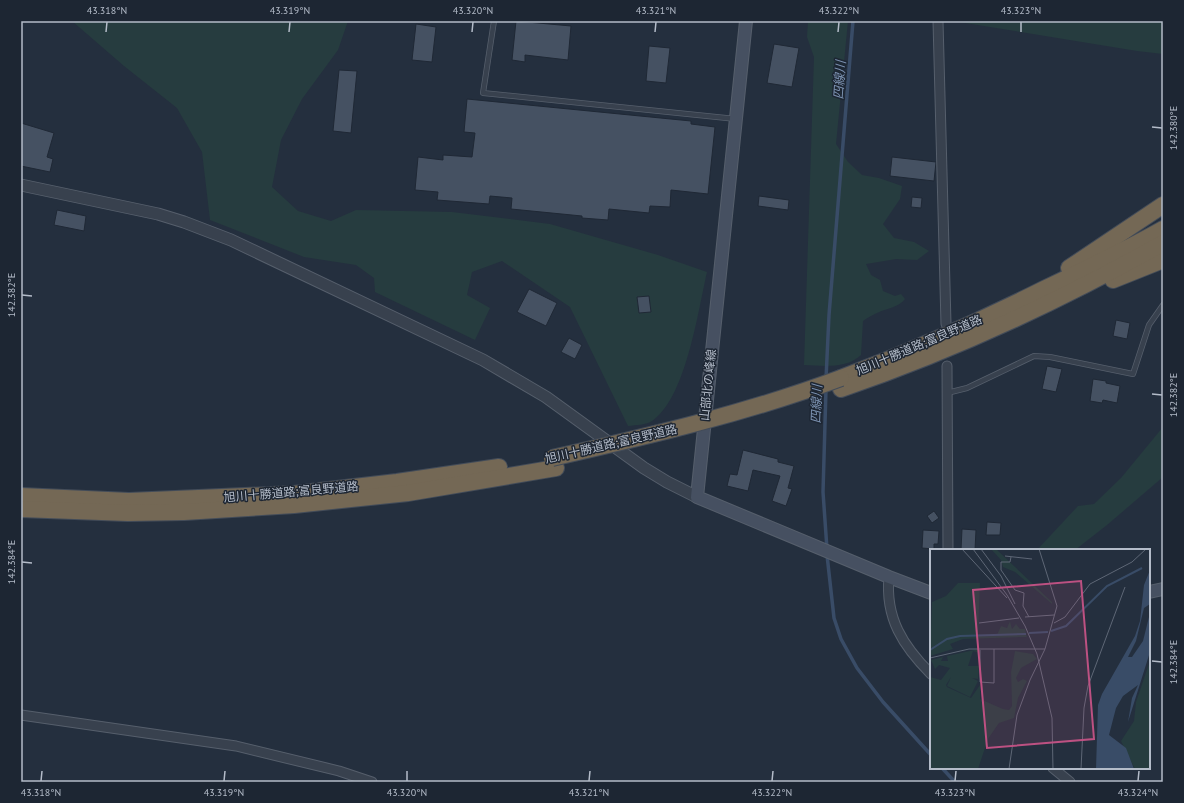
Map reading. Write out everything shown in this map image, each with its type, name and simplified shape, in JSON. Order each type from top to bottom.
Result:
[{"type":"highway","points":[[1024,307],[1163,205]]},
{"type":"highway","name":"旭川十勝道路;富良野道路","points":[[21,509],[184,505],[294,505],[408,493],[554,463],[668,442],[743,420],[841,384],[887,374],[954,346],[1163,229]]},
{"type":"highway","name":"旭川十勝道路;富良野道路","points":[[1024,307],[1132,260],[1163,243]]},
{"type":"highway","points":[[1024,307],[1163,260]]},
{"type":"highway","name":"旭川十勝道路;富良野道路","points":[[21,496],[128,507]]},
{"type":"main road","name":"山部北の峰線","points":[[697,497],[746,21]]},
{"type":"main road","points":[[697,497],[749,520],[930,593]]},
{"type":"main road","points":[[1150,592],[1163,589]]},
{"type":"street","points":[[938,21],[946,324]]},
{"type":"street","points":[[21,185],[158,214],[231,240],[483,360],[546,397],[644,468],[667,482],[697,497]]},
{"type":"street","points":[[947,366],[948,549]]},
{"type":"street","points":[[889,577],[887,593],[893,619],[907,647],[930,673]]},
{"type":"street","points":[[21,715],[236,746],[339,771],[372,782]]},
{"type":"street","points":[[1054,769],[1070,782]]},
{"type":"lane","points":[[494,21],[483,93],[736,120]]},
{"type":"lane","points":[[948,393],[967,388],[1034,356],[1050,357],[1133,374],[1149,325],[1163,305]]},
{"type":"green space","points":[[72,21],[348,21],[338,50],[302,99],[281,140],[272,187],[298,211],[331,221],[356,210],[452,212],[550,224],[658,255],[707,272],[689,352],[674,394],[664,410],[650,422],[628,426],[570,307],[502,261],[472,272],[467,295],[490,308],[475,340],[375,292],[374,278],[356,265],[304,257],[210,220],[202,152],[177,108],[124,66]]},
{"type":"green space","points":[[808,21],[848,21],[836,144],[848,162],[862,175],[879,178],[902,186],[900,199],[883,224],[894,238],[914,242],[929,251],[917,260],[896,259],[866,264],[871,275],[880,280],[883,291],[895,296],[901,294],[905,299],[896,306],[881,311],[863,321],[861,355],[849,363],[834,366],[804,365],[814,57],[807,37]]},
{"type":"green space","points":[[953,21],[1163,21],[1163,54],[1137,51]]},
{"type":"green space","points":[[1163,427],[1163,477],[1076,549],[1038,549],[1078,506],[1094,504],[1121,478]]},
{"type":"building","points":[[516,21],[571,26],[568,60],[525,55],[525,62],[512,60]]},
{"type":"building","points":[[416,24],[436,27],[432,62],[412,60]]},
{"type":"building","points":[[774,44],[799,48],[792,87],[767,83]]},
{"type":"building","points":[[649,46],[670,48],[666,83],[646,81]]},
{"type":"building","points":[[339,70],[357,71],[351,133],[333,131]]},
{"type":"building","points":[[467,99],[691,121],[691,124],[715,127],[708,194],[671,190],[670,207],[650,206],[649,213],[609,209],[608,220],[511,209],[512,198],[490,196],[489,204],[437,200],[438,192],[415,190],[418,157],[443,160],[443,155],[472,157],[475,133],[464,132]]},
{"type":"building","points":[[21,123],[54,133],[47,157],[53,159],[50,172],[21,166]]},
{"type":"building","points":[[892,157],[936,162],[934,181],[890,176]]},
{"type":"building","points":[[759,196],[789,200],[788,210],[758,206]]},
{"type":"building","points":[[912,197],[922,198],[921,208],[911,207]]},
{"type":"building","points":[[57,210],[86,216],[84,231],[54,225]]},
{"type":"building","points":[[529,289],[557,303],[546,326],[517,312]]},
{"type":"building","points":[[649,296],[651,312],[639,313],[637,297]]},
{"type":"building","points":[[1116,320],[1130,323],[1127,339],[1113,336]]},
{"type":"building","points":[[569,338],[582,345],[575,359],[561,352]]},
{"type":"building","points":[[1047,366],[1062,369],[1056,392],[1042,389]]},
{"type":"building","points":[[1093,379],[1106,381],[1106,383],[1120,386],[1117,403],[1103,400],[1102,403],[1090,401]]},
{"type":"building","points":[[743,450],[778,459],[778,462],[794,466],[788,488],[792,489],[786,506],[772,501],[780,476],[753,470],[748,491],[727,486],[730,474],[737,475]]},
{"type":"building","points":[[934,511],[939,518],[932,523],[927,516]]},
{"type":"building","points":[[987,522],[1001,523],[1000,535],[986,535]]},
{"type":"building","points":[[962,529],[976,530],[975,549],[961,549]]},
{"type":"building","points":[[923,530],[939,531],[938,544],[934,544],[934,549],[922,548]]},
{"type":"waterway","name":"四線川","points":[[826,379],[829,315],[853,21]]},
{"type":"waterway","name":"四線川","points":[[826,389],[823,492],[827,549]]},
{"type":"waterway","name":"四線川","points":[[827,555],[834,618],[841,639],[857,668],[883,702],[930,754]]},
{"type":"waterway","name":"四線川","points":[[943,769],[955,782]]}]
